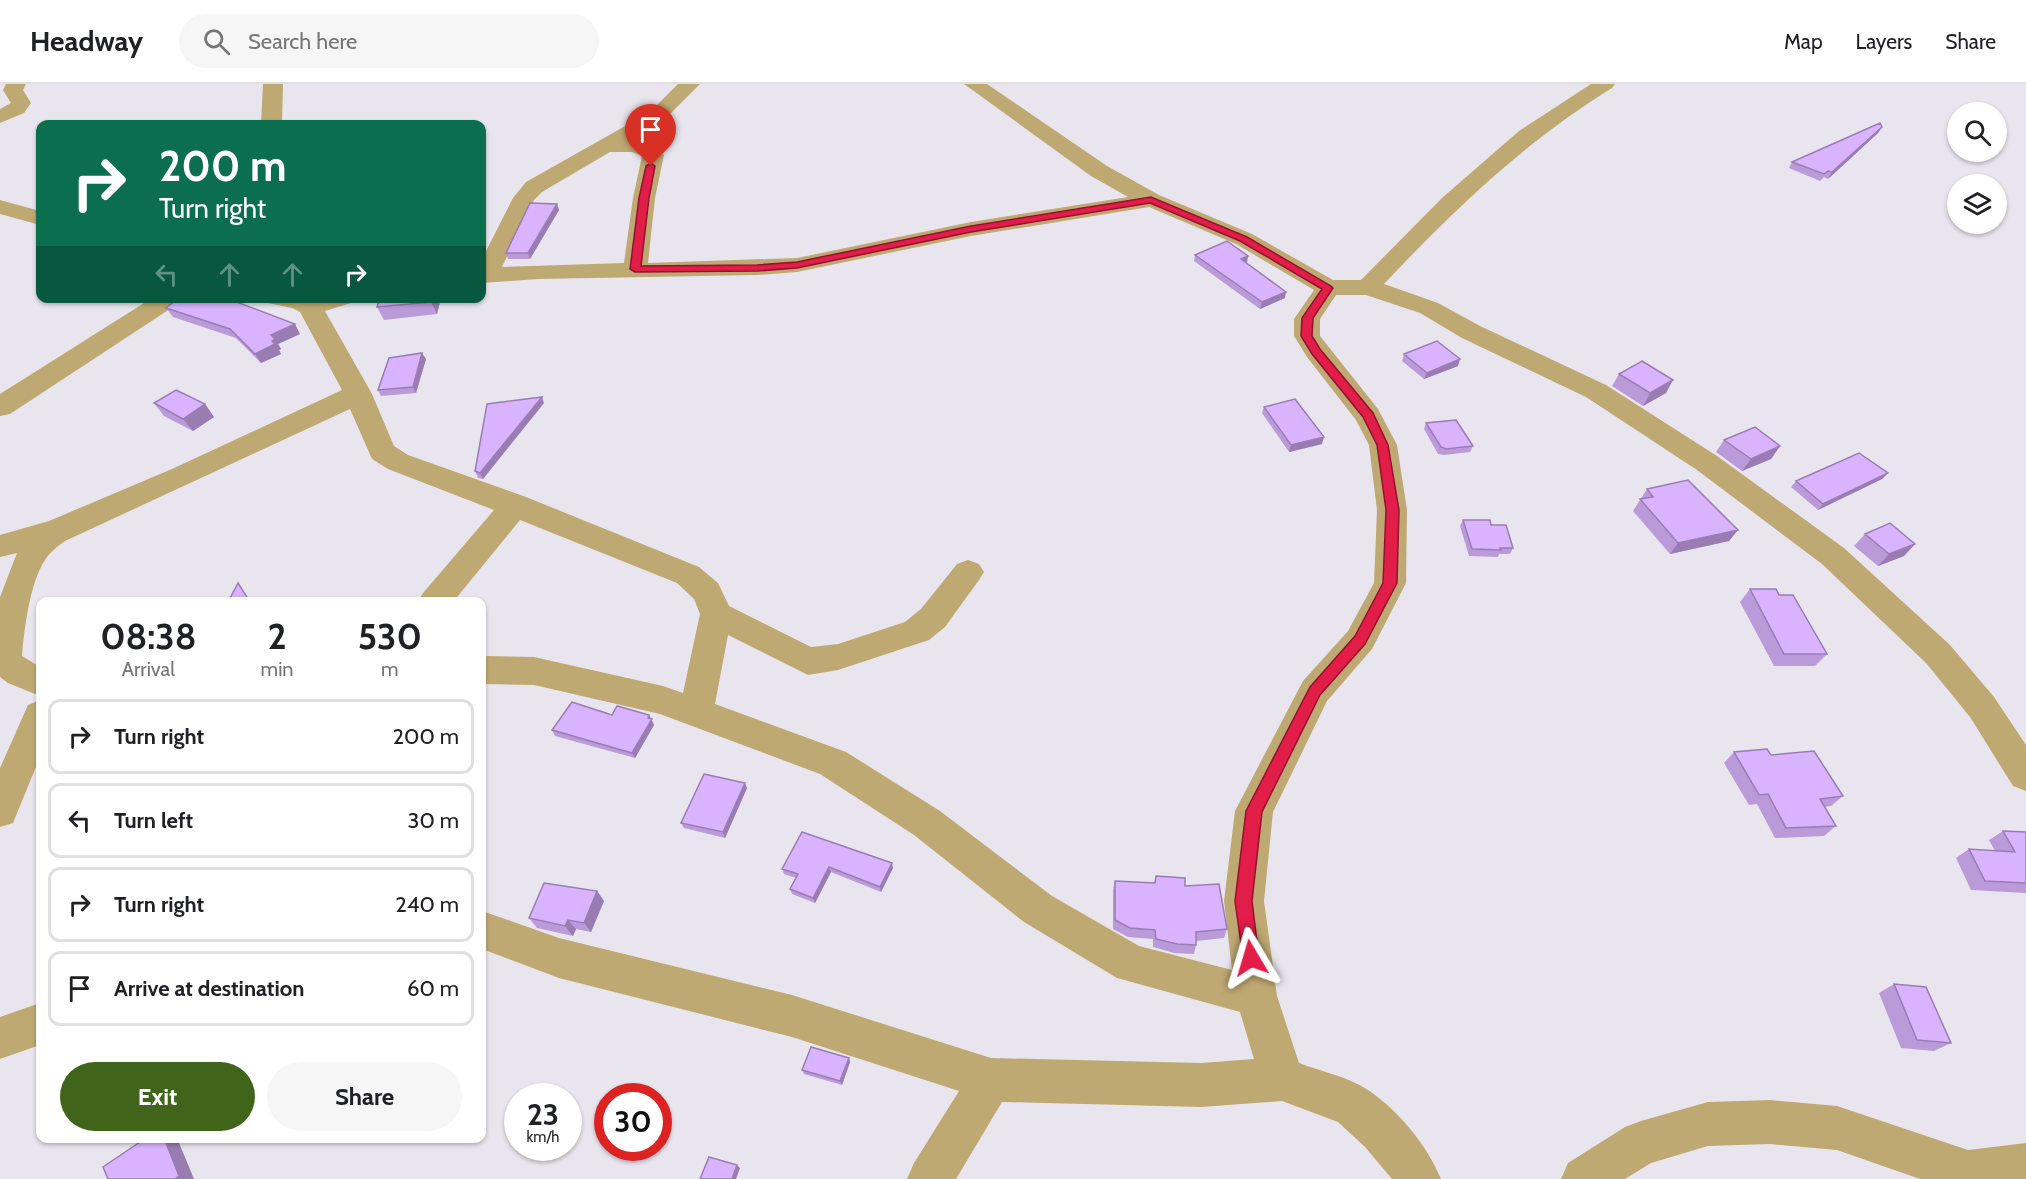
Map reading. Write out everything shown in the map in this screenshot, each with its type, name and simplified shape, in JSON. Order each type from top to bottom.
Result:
[{"type":"street","points":[[0,117],[17,109],[21,103],[13,90],[16,84]]},
{"type":"street","points":[[272,120],[273,84]]},
{"type":"street","points":[[486,271],[524,198],[534,186],[657,116],[690,84]]},
{"type":"street","points":[[974,84],[1099,171],[1151,200],[1244,239],[1328,288],[1368,287],[1429,308],[1471,332],[1596,391],[1707,463],[1833,556],[1938,654],[1982,707],[2026,775]]},
{"type":"street","points":[[1368,287],[1454,198],[1504,154],[1556,115],[1605,84]]},
{"type":"street","points":[[607,146],[641,146],[649,149],[653,155],[644,198],[635,269]]},
{"type":"street","points":[[486,275],[797,265],[971,229],[1151,200]]},
{"type":"street","points":[[0,207],[36,217]]},
{"type":"street","points":[[1282,1079],[1256,996],[1244,901],[1254,811],[1315,691],[1360,640],[1390,583],[1392,510],[1383,445],[1368,416],[1316,351],[1307,336],[1308,318],[1328,288]]},
{"type":"street","points":[[0,406],[162,303]]},
{"type":"street","points":[[303,303],[310,307],[358,394],[382,452],[398,462],[688,575],[707,592],[716,614],[696,711]]},
{"type":"street","points":[[310,307],[324,303]]},
{"type":"street","points":[[0,546],[58,530],[358,394]]},
{"type":"street","points":[[438,597],[515,506]]},
{"type":"street","points":[[36,680],[2,662],[6,638],[30,557],[44,540],[58,530]]},
{"type":"street","points":[[716,614],[799,658],[819,662],[917,631],[933,618],[968,572]]},
{"type":"street","points":[[486,670],[534,671],[663,700],[833,763],[927,823],[1038,909],[1131,964],[1256,996]]},
{"type":"street","points":[[0,811],[36,726]]},
{"type":"street","points":[[486,931],[559,958],[792,1016],[991,1080],[1201,1085],[1282,1079],[1352,1105],[1381,1131],[1407,1161],[1418,1179]]},
{"type":"street","points":[[0,1038],[36,1025]]},
{"type":"street","points":[[930,1179],[991,1080]]},
{"type":"street","points":[[1584,1179],[1641,1143],[1708,1124],[1770,1122],[1837,1128],[1968,1173],[2026,1166]]},
{"type":"building","points":[[1880,123],[1882,127],[1832,172],[1828,171],[1824,174],[1792,162]]},
{"type":"building","points":[[530,203],[557,204],[528,253],[506,253]]},
{"type":"building","points":[[1227,241],[1248,256],[1241,259],[1286,292],[1262,302],[1195,255]]},
{"type":"building","points":[[172,303],[239,303],[295,324],[271,335],[275,339],[272,341],[275,344],[255,354],[230,329],[166,308]]},
{"type":"building","points":[[378,303],[420,303],[377,307]]},
{"type":"building","points":[[1437,341],[1460,359],[1427,373],[1404,354]]},
{"type":"building","points":[[422,353],[413,387],[378,390],[389,358]]},
{"type":"building","points":[[1642,361],[1673,380],[1650,393],[1619,374]]},
{"type":"building","points":[[176,390],[205,404],[183,419],[154,403]]},
{"type":"building","points":[[542,397],[480,473],[475,471],[487,404]]},
{"type":"building","points":[[1295,399],[1324,437],[1291,445],[1264,407]]},
{"type":"building","points":[[1456,420],[1473,446],[1446,449],[1441,447],[1426,423]]},
{"type":"building","points":[[1755,427],[1780,446],[1751,459],[1724,440]]},
{"type":"building","points":[[1859,453],[1888,473],[1823,504],[1796,481]]},
{"type":"building","points":[[1688,480],[1738,530],[1678,543],[1640,499],[1653,497],[1647,489]]},
{"type":"building","points":[[1463,520],[1490,520],[1491,525],[1506,525],[1513,548],[1472,549]]},
{"type":"building","points":[[1890,523],[1915,544],[1889,554],[1865,534]]},
{"type":"building","points":[[238,583],[247,597],[231,597]]},
{"type":"building","points":[[1750,589],[1776,589],[1779,595],[1793,595],[1827,654],[1784,654]]},
{"type":"building","points":[[572,702],[612,715],[617,706],[649,715],[648,718],[652,719],[632,753],[552,730]]},
{"type":"building","points":[[1767,749],[1771,755],[1814,751],[1843,796],[1820,799],[1836,826],[1786,828],[1768,794],[1759,795],[1734,752]]},
{"type":"building","points":[[704,774],[745,783],[723,832],[681,823]]},
{"type":"building","points":[[2003,831],[2026,832],[2026,883],[1985,881],[1969,849],[2015,852]]},
{"type":"building","points":[[802,832],[892,863],[880,887],[829,867],[813,898],[790,889],[798,874],[782,869]]},
{"type":"building","points":[[1156,876],[1185,878],[1185,886],[1219,884],[1227,929],[1196,932],[1196,945],[1177,944],[1156,939],[1155,930],[1130,928],[1115,920],[1115,881],[1155,883]]},
{"type":"building","points":[[544,883],[597,891],[584,923],[568,920],[565,926],[529,918]]},
{"type":"building","points":[[1894,984],[1926,987],[1951,1043],[1917,1040]]},
{"type":"building","points":[[811,1047],[849,1058],[840,1081],[802,1070]]},
{"type":"building","points":[[139,1143],[166,1143],[179,1176],[175,1179],[108,1179],[103,1167]]},
{"type":"building","points":[[709,1157],[737,1165],[732,1179],[700,1179]]},
{"type":"route","points":[[651,166],[644,198],[635,269],[757,268],[797,265],[971,229],[1151,200],[1244,239],[1328,288],[1308,318],[1307,336],[1316,351],[1368,416],[1383,445],[1392,510],[1390,583],[1360,640],[1315,691],[1254,811],[1244,901],[1251,958]]}]
